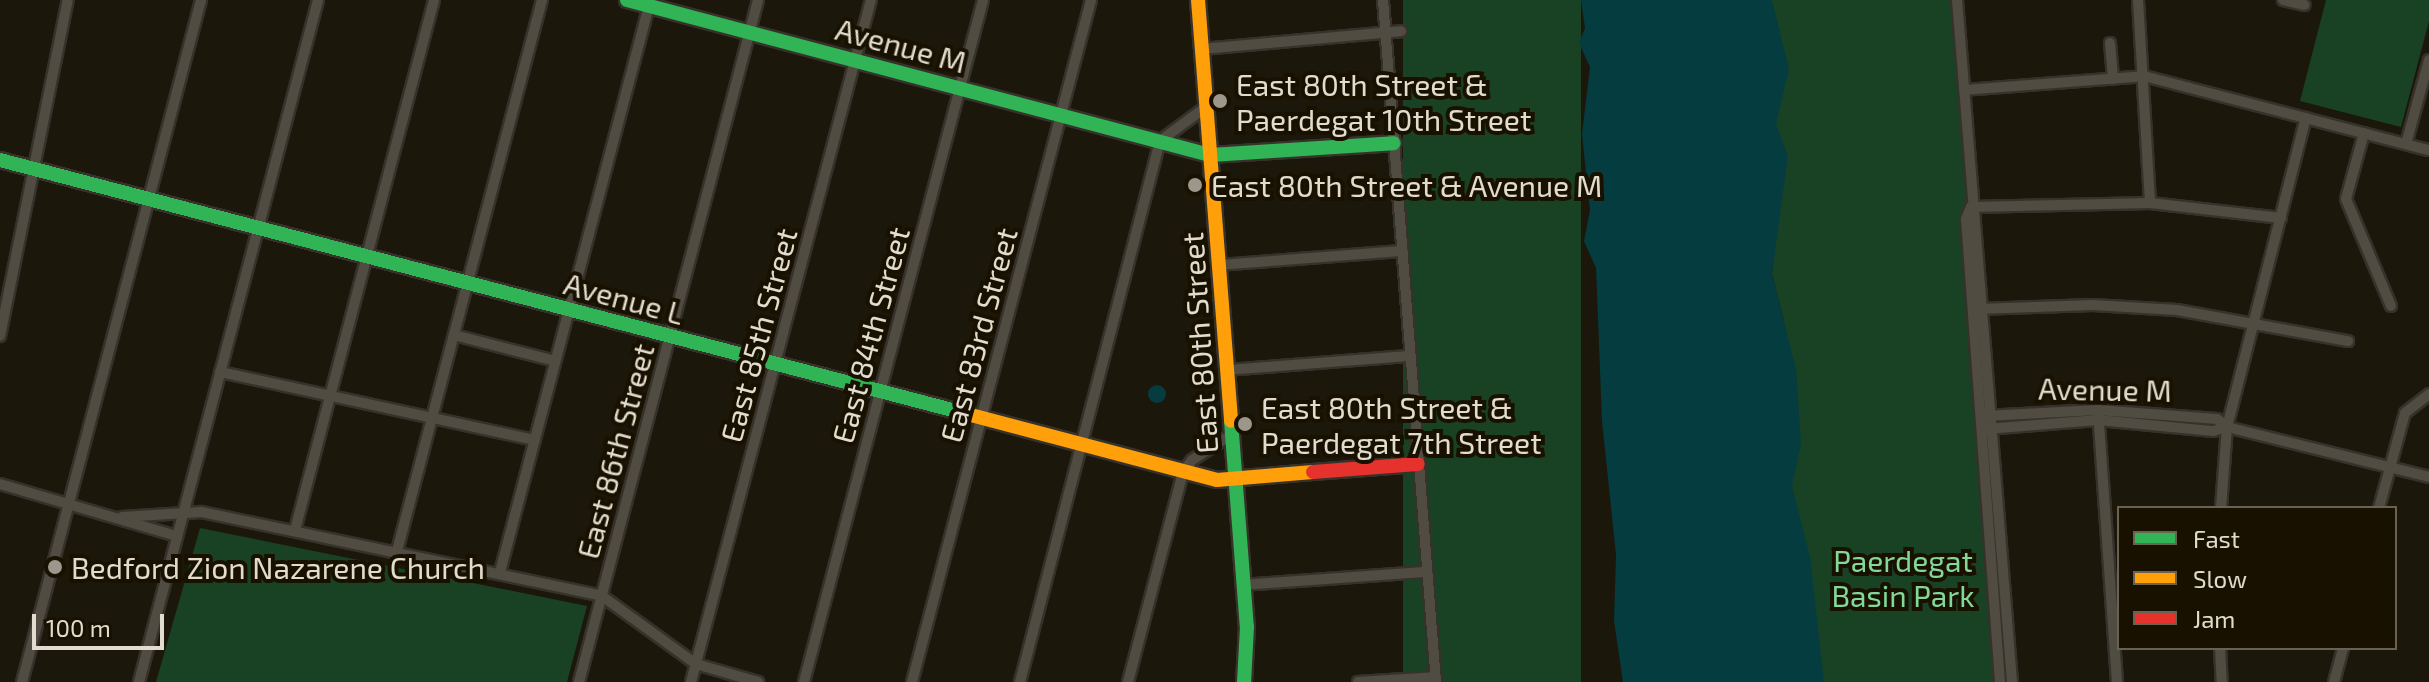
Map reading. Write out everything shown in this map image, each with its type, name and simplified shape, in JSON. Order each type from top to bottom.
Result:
[{"type":"street","points":[[0,336],[68,0]]},
{"type":"street","points":[[22,682],[201,0]]},
{"type":"street","points":[[139,682],[318,0]]},
{"type":"street","points":[[295,530],[434,0]]},
{"type":"street","points":[[397,551],[542,0]]},
{"type":"street","name":"Avenue M","points":[[627,0],[650,3],[1210,155],[1394,143]]},
{"type":"street","name":"East 86th Street","points":[[579,682],[758,0]]},
{"type":"street","name":"East 85th Street","points":[[691,682],[871,0]]},
{"type":"street","name":"East 84th Street","points":[[804,682],[983,0]]},
{"type":"street","name":"East 83rd Street","points":[[912,682],[1091,0]]},
{"type":"street","name":"East 80th Street","points":[[1198,0],[1243,585],[1244,682]]},
{"type":"street","points":[[1358,682],[1436,680],[1383,0]]},
{"type":"street","points":[[1957,0],[1971,207],[1977,219],[1977,309],[2000,682]]},
{"type":"street","points":[[2138,0],[2150,203]]},
{"type":"street","points":[[2283,0],[2304,5]]},
{"type":"street","points":[[500,572],[650,3]]},
{"type":"street","points":[[1201,49],[1401,31]]},
{"type":"street","points":[[2110,43],[2113,79]]},
{"type":"street","points":[[2406,144],[2429,60]]},
{"type":"street","points":[[1964,90],[2144,76],[2429,150]]},
{"type":"street","points":[[1020,682],[1160,141],[1206,107]]},
{"type":"street","points":[[2221,506],[2227,427],[2306,118]]},
{"type":"street","points":[[2364,133],[2346,199],[2391,306]]},
{"type":"street","name":"Avenue L","points":[[0,160],[1183,472],[1235,479],[1418,464]]},
{"type":"street","points":[[1971,207],[2150,203],[2281,218]]},
{"type":"street","points":[[1219,265],[1402,251]]},
{"type":"street","points":[[1977,309],[2118,306],[2256,321],[2348,341]]},
{"type":"street","points":[[454,335],[555,361]]},
{"type":"street","points":[[1227,370],[1409,356]]},
{"type":"street","points":[[220,372],[535,440]]},
{"type":"street","points":[[2380,506],[2405,413],[2429,394]]},
{"type":"street","points":[[2098,415],[2117,682]]},
{"type":"street","name":"Avenue M","points":[[1986,429],[2098,415]]},
{"type":"street","name":"Avenue M","points":[[1985,416],[2098,415],[2213,431],[2227,427],[2429,477]]},
{"type":"street","points":[[1986,429],[2012,682]]},
{"type":"street","points":[[1128,682],[1183,472],[1192,460],[1231,435]]},
{"type":"street","points":[[0,484],[122,517],[177,536]]},
{"type":"street","points":[[122,517],[201,512],[500,572],[602,596],[696,664],[758,682]]},
{"type":"street","points":[[1243,585],[1426,572]]},
{"type":"street","points":[[2220,650],[2222,682]]},
{"type":"street","points":[[2334,682],[2342,650]]},
{"type":"green space","points":[[1403,0],[1581,0],[1581,682],[1403,682]]},
{"type":"green space","name":"Paerdegat Basin Park","points":[[1760,0],[1957,0],[2012,682],[1811,682],[1792,486],[1784,321],[1772,274],[1777,226]]},
{"type":"green space","points":[[2326,0],[2429,0],[2429,21],[2401,127],[2300,101]]},
{"type":"green space","points":[[200,528],[587,606],[567,682],[156,682]]},
{"type":"water","points":[[1581,0],[1772,0],[1789,69],[1776,124],[1788,156],[1772,274],[1796,369],[1801,444],[1792,486],[1810,557],[1824,682],[1623,682],[1614,621],[1616,555],[1602,421],[1596,268],[1584,241],[1590,210],[1582,134],[1590,67],[1579,43],[1585,28]]},
{"type":"water","points":[[1153,385],[1161,385],[1166,394],[1164,401],[1153,403],[1148,398],[1148,390]]},
{"type":"traffic: fast","points":[[627,0],[1210,155],[1394,143]]},
{"type":"traffic: fast","points":[[0,160],[971,415]]},
{"type":"traffic: fast","points":[[1231,421],[1247,627],[1244,682]]},
{"type":"traffic: slow","points":[[1198,0],[1231,421]]},
{"type":"traffic: slow","points":[[971,415],[1217,480],[1313,472]]},
{"type":"traffic: jam","points":[[1313,472],[1418,464]]},
{"type":"place","name":"East 80th Street & Paerdegat 10th Street","points":[[1220,101]]},
{"type":"place","name":"East 80th Street & Avenue M","points":[[1195,185]]},
{"type":"place","name":"East 80th Street & Paerdegat 7th Street","points":[[1245,424]]},
{"type":"place","name":"Bedford Zion Nazarene Church","points":[[55,567]]}]
